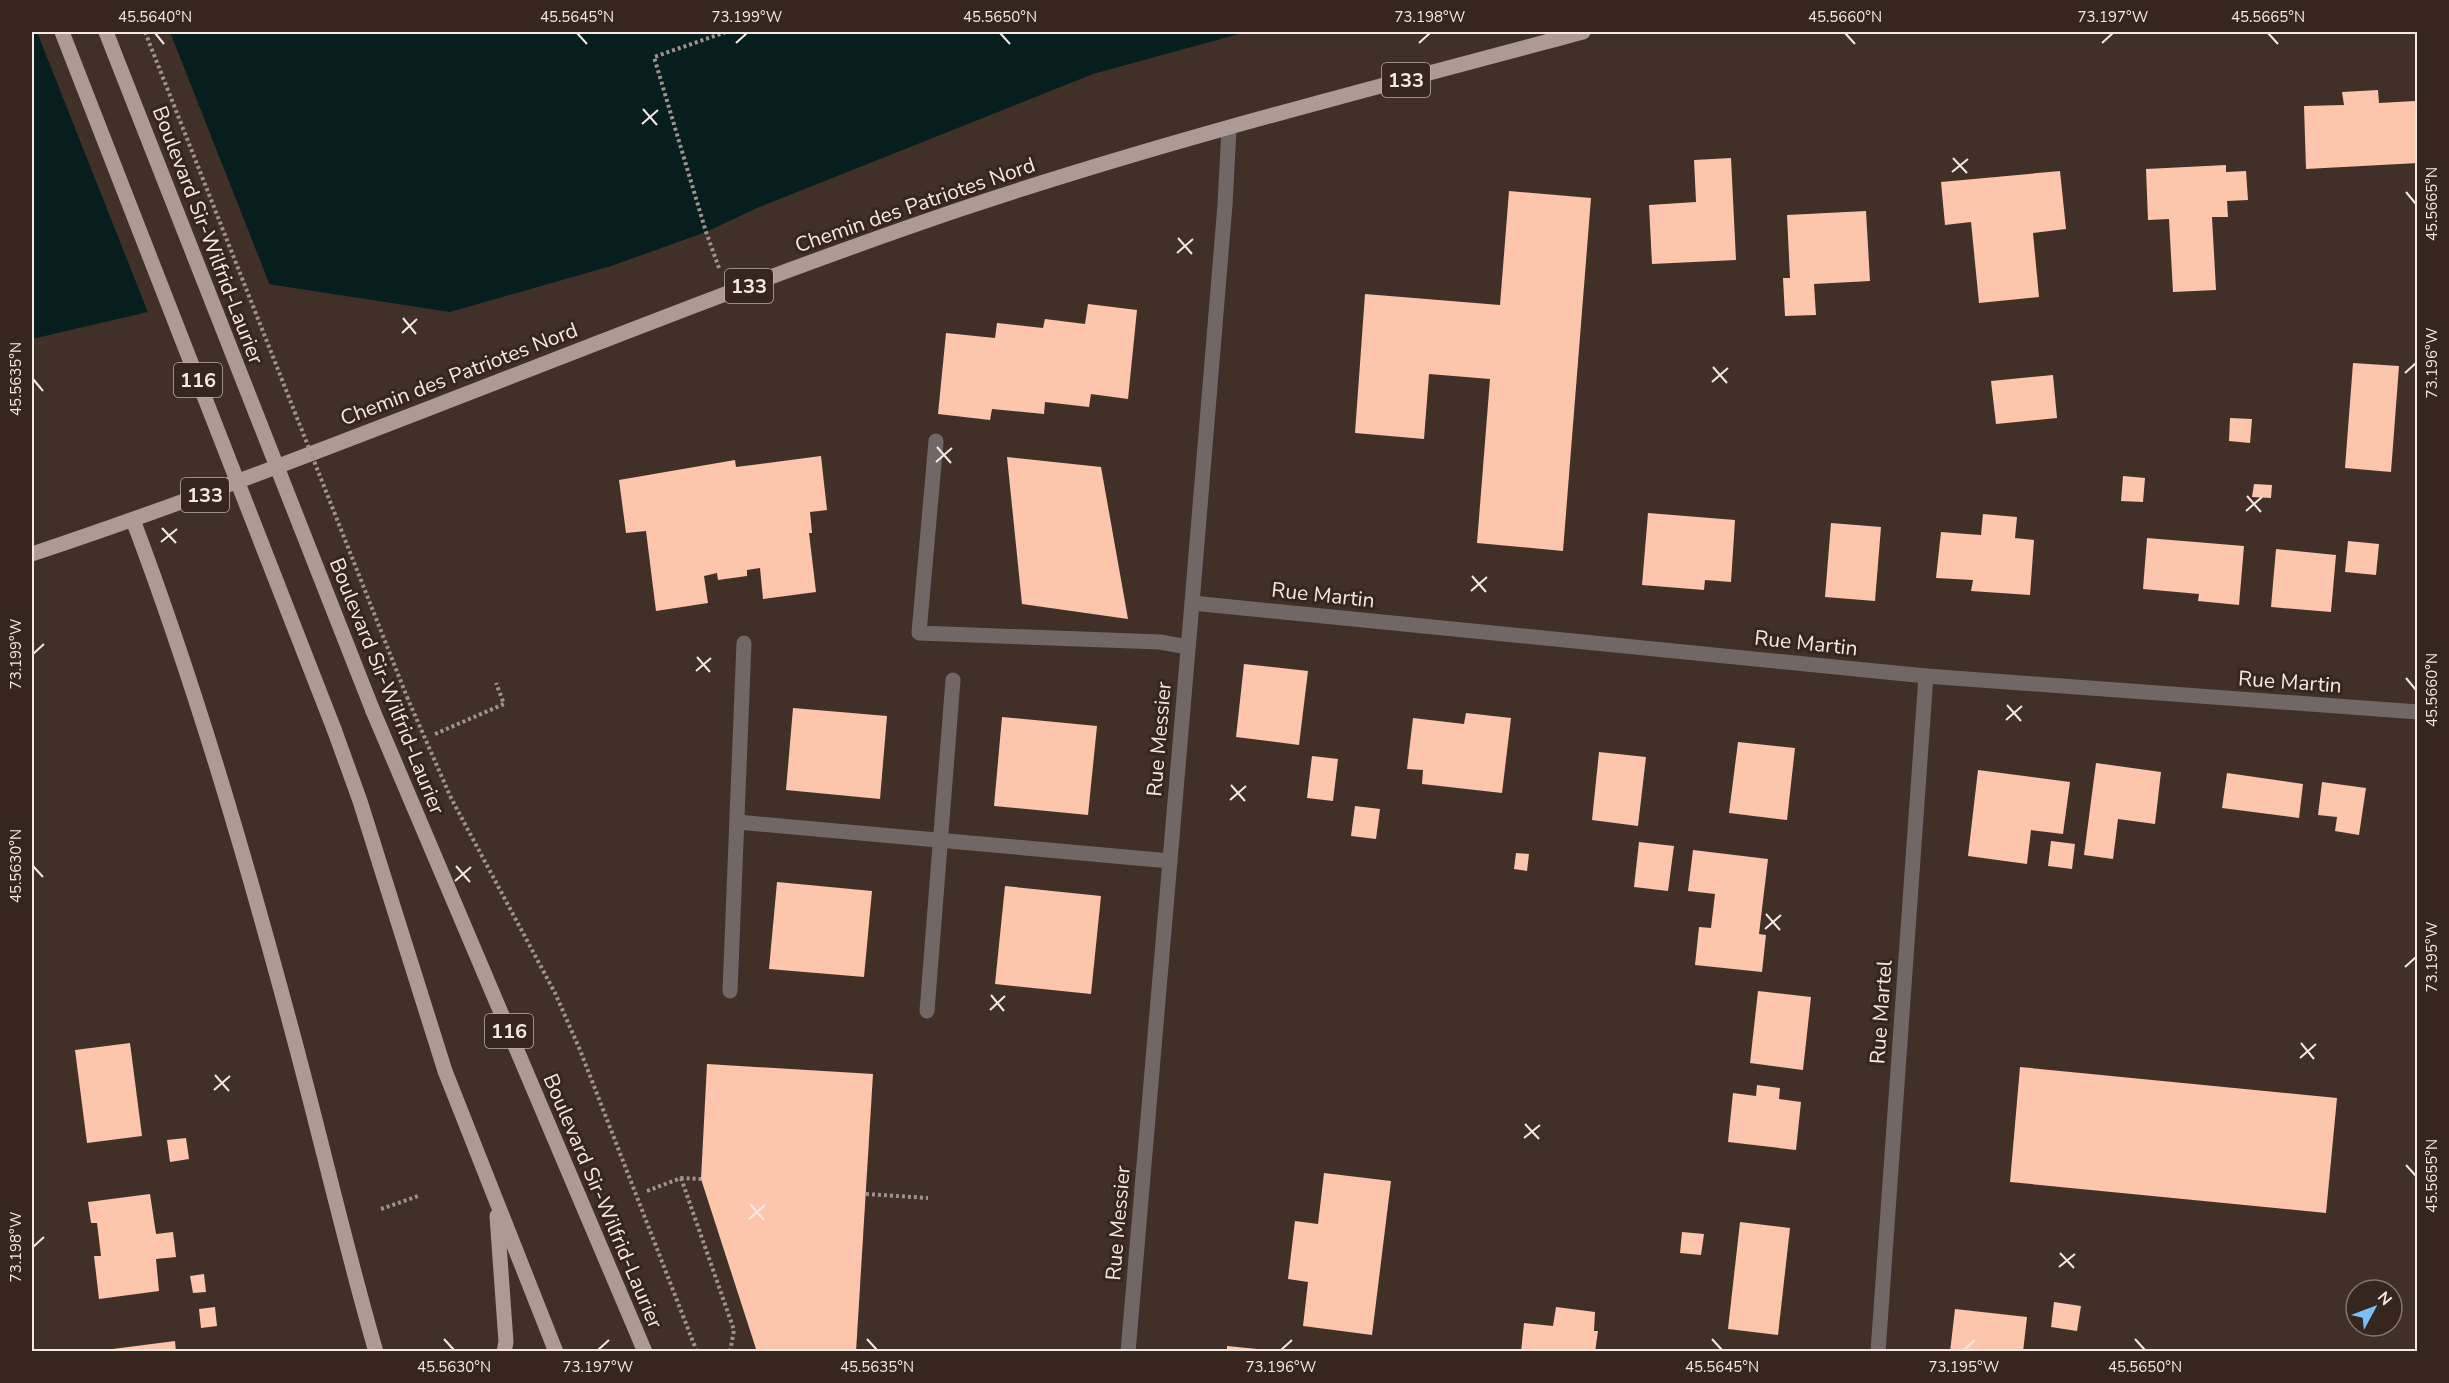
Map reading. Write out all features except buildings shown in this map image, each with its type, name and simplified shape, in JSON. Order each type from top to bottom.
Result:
[{"type":"main road","name":"116","points":[[62,32],[334,729],[363,812],[445,1071],[556,1352]]},
{"type":"main road","name":"Boulevard Sir-Wilfrid-Laurier","points":[[106,32],[373,711],[645,1352]]},
{"type":"main road","name":"Chemin des Patriotes Nord","points":[[133,520],[277,468],[729,294],[967,207],[1103,163],[1583,32]]},
{"type":"main road","name":"133","points":[[32,554],[133,520]]},
{"type":"main road","points":[[133,520],[193,688],[228,803],[292,1033],[346,1249],[376,1351]]},
{"type":"main road","points":[[496,1201],[507,1342],[504,1352]]},
{"type":"street","name":"Rue Messier","points":[[1128,1352],[1225,205],[1229,129]]},
{"type":"street","points":[[936,441],[920,633],[1160,642],[1188,647]]},
{"type":"street","name":"Rue Martin","points":[[1192,603],[1926,676],[2418,712]]},
{"type":"street","points":[[730,991],[744,643]]},
{"type":"street","name":"Rue Martel","points":[[1878,1352],[1926,676]]},
{"type":"street","points":[[927,1011],[953,680]]},
{"type":"street","points":[[736,822],[1170,861]]},
{"type":"path","name":"Boulevard Sir-Wilfrid-Laurier","points":[[145,32],[407,697],[451,798],[555,993],[580,1050],[697,1352]]},
{"type":"path","points":[[726,32],[654,57],[706,232],[729,294]]},
{"type":"path","points":[[435,734],[504,704],[496,683]]},
{"type":"path","points":[[681,1178],[734,1330],[730,1352]]},
{"type":"path","points":[[647,1191],[681,1178],[701,1179]]},
{"type":"path","points":[[866,1194],[928,1197]]},
{"type":"path","points":[[381,1209],[418,1196]]},
{"type":"water","points":[[32,32],[1246,32],[1093,74],[757,208],[706,232],[611,266],[450,312],[268,284],[32,339]]},
{"type":"pier","points":[[37,32],[170,32],[271,288],[149,315]]}]
